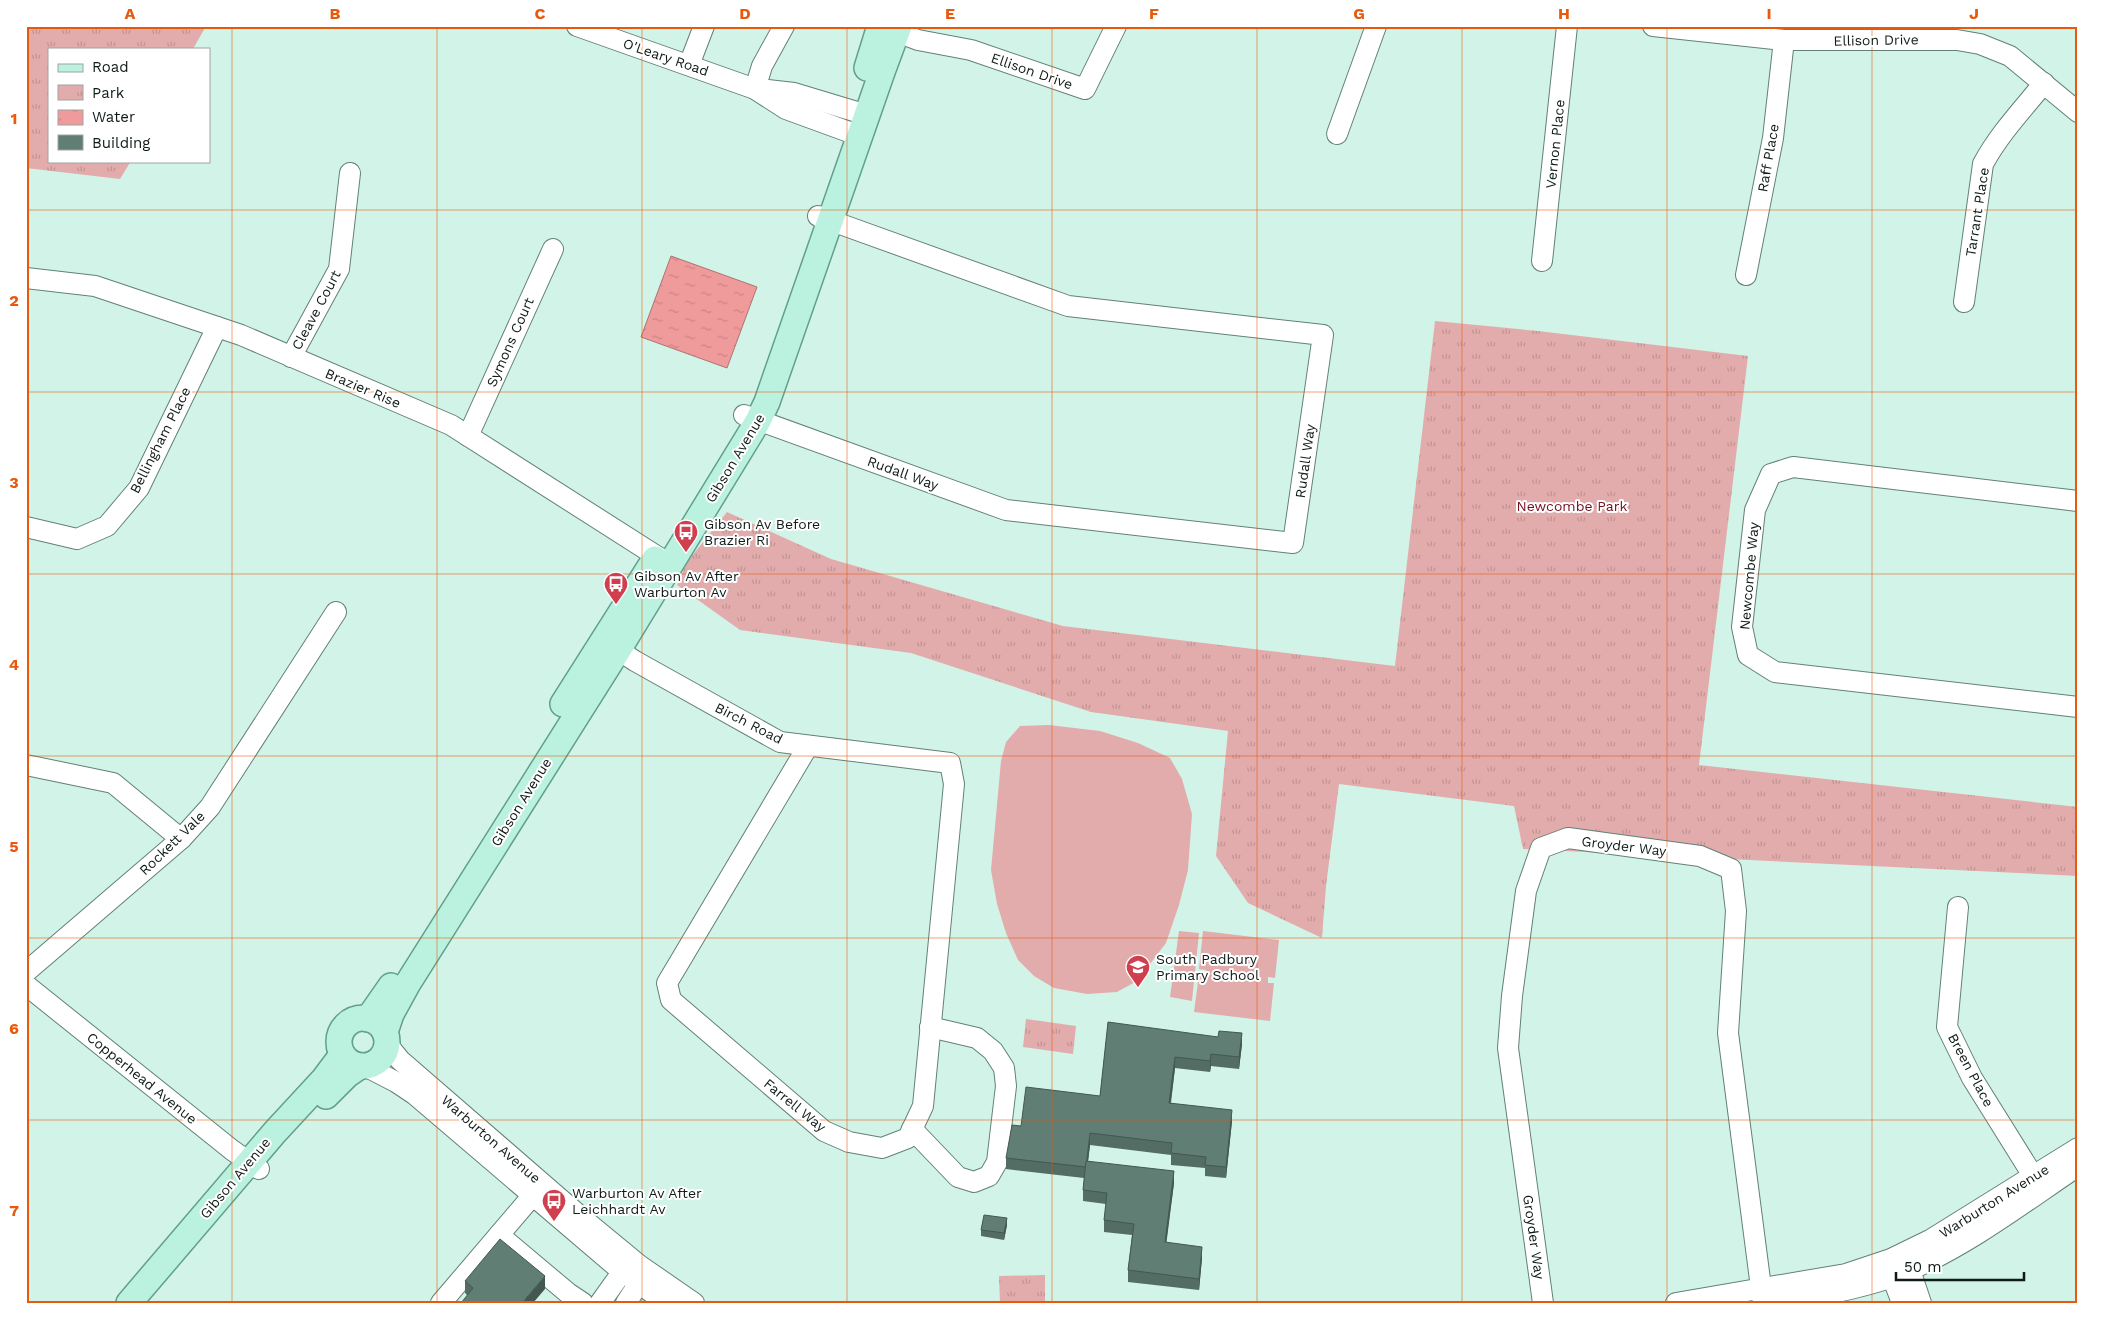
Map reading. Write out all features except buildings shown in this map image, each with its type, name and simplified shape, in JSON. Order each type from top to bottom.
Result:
[{"type":"main road","name":"Gibson Avenue","points":[[380,1032],[388,992],[431,917],[610,645],[751,418],[753,396],[825,218],[889,28]]},
{"type":"main road","points":[[352,1021],[380,1032],[382,1057],[377,1062],[356,1062],[339,1039],[346,1025],[352,1021]]},
{"type":"main road","name":"Gibson Avenue","points":[[149,1303],[254,1166],[324,1079],[356,1062]]},
{"type":"main road","name":"Gibson Avenue","points":[[129,1303],[254,1166]]},
{"type":"street","name":"O'Leary Road","points":[[577,26],[755,89],[786,109],[856,123]]},
{"type":"street","points":[[689,65],[704,26]]},
{"type":"street","points":[[755,89],[762,66],[784,26]]},
{"type":"street","name":"Ellison Drive","points":[[924,26],[971,50],[1085,89],[1116,26]]},
{"type":"street","points":[[1337,134],[1376,26]]},
{"type":"street","name":"Vernon Place","points":[[1542,261],[1568,26]]},
{"type":"street","name":"Ellison Drive","points":[[1653,26],[1784,40],[1957,40],[1980,44],[2010,56],[2078,112]]},
{"type":"street","name":"Ellison Drive","points":[[889,28],[918,40],[971,50]]},
{"type":"street","name":"Raff Place","points":[[1746,275],[1773,138],[1784,40]]},
{"type":"street","name":"Tarrant Place","points":[[1964,302],[1983,164],[2006,128],[2044,83]]},
{"type":"street","name":"Cleave Court","points":[[290,357],[339,269],[350,173]]},
{"type":"street","name":"Rudall Way","points":[[751,418],[1006,510],[1293,543],[1323,335],[1068,306],[825,218]]},
{"type":"street","name":"Symons Court","points":[[468,436],[553,249]]},
{"type":"street","name":"Brazier Rise","points":[[26,278],[95,286],[241,335],[452,425],[663,561]]},
{"type":"street","name":"Bellingham Place","points":[[26,527],[77,538],[108,526],[139,488],[217,327]]},
{"type":"street","name":"Newcombe Way","points":[[2078,501],[1793,468],[1771,474],[1755,510],[1742,627],[1748,655],[1775,672],[2078,707]]},
{"type":"street","name":"Rockett Vale","points":[[26,972],[181,839],[210,807],[336,612]]},
{"type":"street","name":"Birch Road","points":[[610,645],[780,742],[950,763],[954,784]]},
{"type":"street","name":"Farrell Way","points":[[808,746],[667,983],[671,1000],[824,1131],[850,1142],[882,1148],[908,1138],[922,1106],[954,784]]},
{"type":"street","points":[[26,765],[113,783],[181,839]]},
{"type":"street","name":"Groyder Way","points":[[1543,1303],[1508,1048],[1512,996],[1526,891],[1541,848],[1568,838],[1700,856],[1731,869],[1736,911],[1728,1033],[1766,1298]]},
{"type":"street","name":"Breen Place","points":[[1958,907],[1947,1027],[1972,1078],[2038,1183]]},
{"type":"street","name":"Copperhead Avenue","points":[[26,985],[254,1166]]},
{"type":"street","points":[[912,1129],[958,1177],[974,1182],[989,1176],[997,1162],[1006,1086],[1004,1068],[993,1051],[977,1038],[930,1027]]},
{"type":"street","name":"Warburton Avenue","points":[[380,1032],[406,1066],[639,1265],[694,1303]]},
{"type":"street","name":"Warburton Avenue","points":[[356,1062],[396,1082],[414,1094],[623,1271],[666,1303]]},
{"type":"street","name":"Warburton Avenue","points":[[2038,1183],[2078,1148]]},
{"type":"street","name":"Warburton Avenue","points":[[1676,1303],[1766,1298],[1849,1290],[1898,1265],[1930,1240],[2038,1183],[2078,1166]]},
{"type":"street","points":[[441,1303],[533,1195]]},
{"type":"street","points":[[499,1236],[570,1300]]},
{"type":"street","points":[[1898,1265],[1902,1303]]},
{"type":"street","points":[[1898,1265],[1921,1303]]},
{"type":"street","points":[[600,1303],[623,1271]]},
{"type":"street","points":[[626,1303],[639,1283]]},
{"type":"green space","points":[[26,26],[206,26],[194,48],[48,48],[48,162],[130,162],[120,179],[26,168]]},
{"type":"green space","name":"Newcombe Park","points":[[1435,321],[1538,331],[1748,356],[1699,765],[2078,807],[2078,876],[1523,849],[1514,806],[1339,784],[1326,886],[1322,938],[1248,903],[1216,856],[1228,731],[1091,712],[911,653],[740,630],[677,585],[687,562],[727,512],[831,559],[1063,626],[1395,666]]},
{"type":"green space","points":[[1049,725],[1100,731],[1138,743],[1170,758],[1182,779],[1192,814],[1188,870],[1166,943],[1137,981],[1117,992],[1087,994],[1054,988],[1034,976],[1018,960],[1006,933],[997,904],[991,870],[1001,761],[1006,742],[1020,726]]},
{"type":"green space","points":[[1179,931],[1199,933],[1192,1001],[1170,997]]},
{"type":"green space","points":[[1203,931],[1279,940],[1275,978],[1268,977],[1268,983],[1274,983],[1270,1021],[1194,1012],[1199,974],[1206,975],[1206,970],[1199,969]]},
{"type":"green space","points":[[1026,1019],[1076,1026],[1073,1054],[1023,1047]]},
{"type":"green space","points":[[1045,1275],[1045,1301],[1000,1303],[999,1276]]},
{"type":"water","points":[[671,256],[757,287],[727,368],[641,337]]},
{"type":"place","name":"Gibson Av Before Brazier Ri","points":[[686,553]]},
{"type":"place","name":"Gibson Av After Warburton Av","points":[[616,605]]},
{"type":"place","name":"South Padbury Primary School","points":[[1138,988]]},
{"type":"place","name":"Warburton Av After Leichhardt Av","points":[[554,1222]]}]
